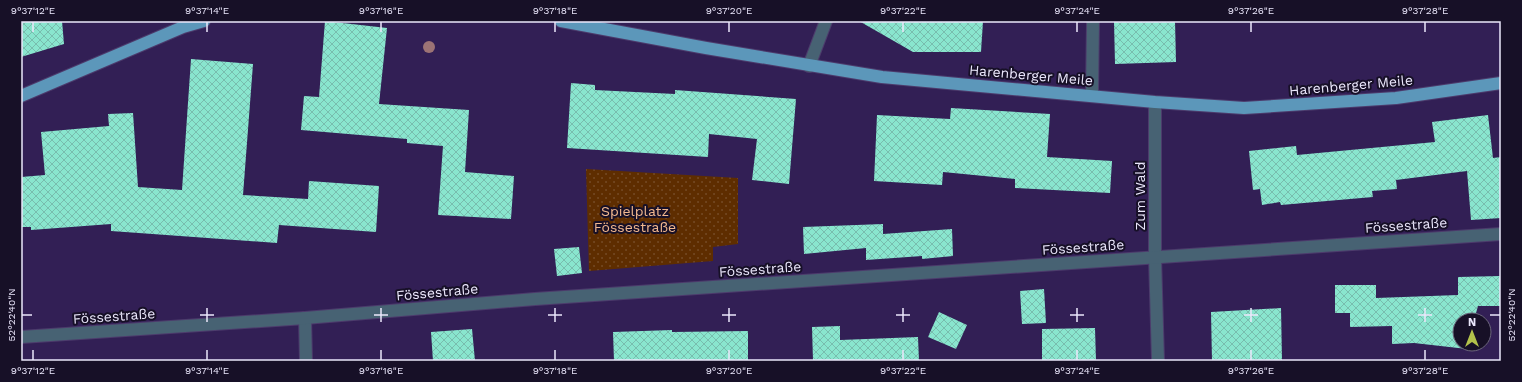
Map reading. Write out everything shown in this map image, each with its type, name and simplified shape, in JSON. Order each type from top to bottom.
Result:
[{"type":"main road","points":[[21,96],[182,28],[204,21]]},
{"type":"main road","name":"Harenberger Meile","points":[[561,21],[810,66],[882,77],[1092,95],[1155,102],[1244,108],[1396,98],[1501,83]]},
{"type":"street","points":[[810,66],[826,21]]},
{"type":"street","points":[[1092,95],[1093,21]]},
{"type":"street","name":"Zum Wald","points":[[1155,102],[1155,257],[1158,361]]},
{"type":"street","name":"Fössestraße","points":[[21,337],[305,318],[542,299],[1501,234]]},
{"type":"street","points":[[305,318],[306,361]]},
{"type":"green space","name":"Spielplatz Fössestraße","points":[[586,169],[738,178],[738,244],[713,247],[713,261],[589,271]]},
{"type":"building","points":[[21,21],[62,21],[64,44],[21,57]]},
{"type":"building","points":[[325,21],[387,28],[379,104],[469,110],[465,172],[514,176],[511,219],[438,215],[443,146],[407,143],[407,139],[301,130],[304,96],[319,97]]},
{"type":"building","points":[[859,21],[983,21],[981,52],[913,52]]},
{"type":"building","points":[[1114,21],[1175,21],[1176,62],[1115,64]]},
{"type":"building","points":[[191,59],[253,64],[243,195],[308,199],[309,181],[379,186],[376,232],[279,225],[277,243],[111,231],[111,224],[31,230],[31,227],[21,227],[21,177],[45,175],[41,132],[109,126],[108,114],[133,113],[138,187],[182,190]]},
{"type":"building","points":[[571,83],[595,85],[595,90],[675,94],[675,90],[796,99],[789,184],[752,180],[757,139],[709,134],[708,157],[567,148]]},
{"type":"building","points":[[951,108],[1050,114],[1047,157],[1112,161],[1110,193],[1015,188],[1015,179],[943,172],[942,185],[874,181],[877,115],[950,119]]},
{"type":"building","points":[[1488,115],[1493,158],[1501,157],[1501,218],[1471,220],[1467,171],[1396,180],[1397,189],[1372,191],[1373,197],[1281,205],[1280,202],[1262,205],[1260,189],[1253,190],[1249,151],[1296,146],[1297,155],[1435,142],[1432,122]]},
{"type":"building","points":[[883,224],[883,234],[952,229],[953,256],[922,259],[922,256],[866,260],[866,248],[804,254],[803,227]]},
{"type":"building","points":[[579,247],[582,273],[557,276],[554,249]]},
{"type":"building","points":[[1501,276],[1501,306],[1478,306],[1476,312],[1452,312],[1452,347],[1414,343],[1392,344],[1392,326],[1350,327],[1350,313],[1335,313],[1335,285],[1376,285],[1376,298],[1458,295],[1458,277]]},
{"type":"building","points":[[1044,289],[1046,323],[1022,324],[1020,291]]},
{"type":"building","points":[[1281,308],[1282,361],[1212,361],[1211,312]]},
{"type":"building","points":[[939,312],[967,325],[956,349],[928,337]]},
{"type":"building","points":[[840,326],[840,340],[918,337],[919,361],[813,361],[812,327]]},
{"type":"building","points":[[1095,328],[1096,361],[1042,361],[1042,329]]},
{"type":"building","points":[[472,329],[475,361],[433,361],[431,332]]},
{"type":"building","points":[[672,330],[672,332],[748,331],[748,361],[614,361],[613,332]]}]
